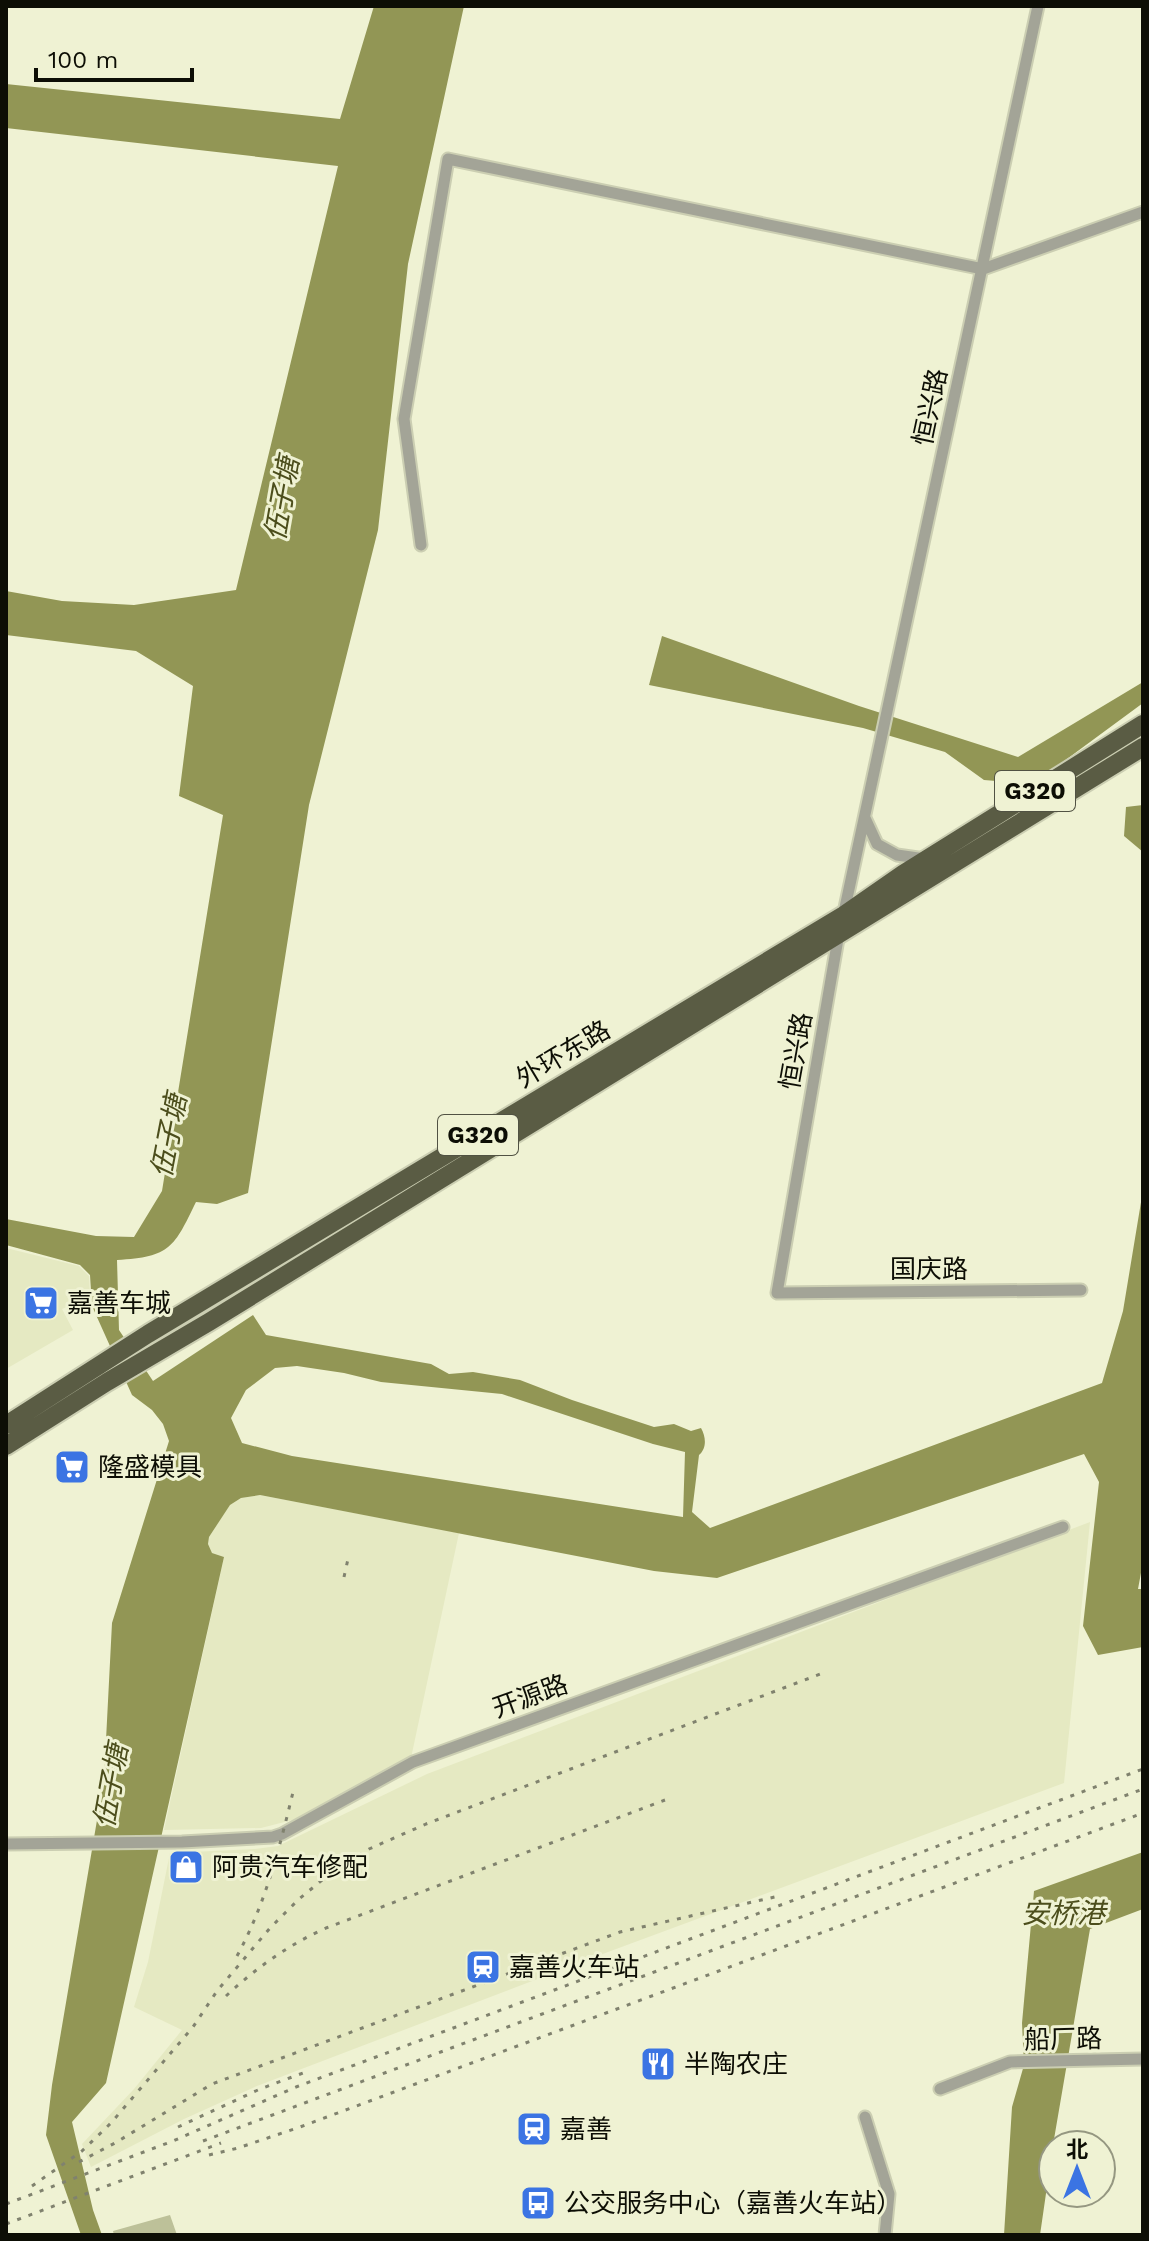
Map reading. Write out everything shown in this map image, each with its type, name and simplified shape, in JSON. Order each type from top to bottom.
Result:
[{"type":"highway","name":"外环东路","points":[[6,1425],[209,1322],[839,935],[908,881],[926,859],[1143,724]]},
{"type":"highway","name":"外环东路","points":[[6,1446],[106,1372],[148,1334],[844,915],[1143,747]]},
{"type":"street","name":"恒兴路","points":[[777,1293],[839,935],[1038,6]]},
{"type":"street","points":[[421,545],[404,419],[448,159],[983,269],[1143,212]]},
{"type":"street","points":[[865,818],[877,844],[897,855],[926,859]]},
{"type":"street","name":"国庆路","points":[[777,1293],[1081,1290]]},
{"type":"street","name":"开源路","points":[[6,1844],[182,1842],[273,1837],[413,1762],[1063,1527]]},
{"type":"street","name":"船厂路","points":[[940,2089],[1010,2062],[1143,2059]]},
{"type":"street","points":[[865,2117],[889,2194],[885,2235]]},
{"type":"shaded area","name":"嘉善车城","points":[[6,1248],[79,1266],[89,1276],[90,1297],[62,1309],[73,1330],[6,1369]]},
{"type":"shaded area","points":[[260,1495],[459,1533],[411,1758],[300,1818],[261,1828],[164,1830],[224,1557],[212,1553],[209,1537],[230,1505],[241,1498]]},
{"type":"shaded area","points":[[1090,1522],[1064,1783],[257,2086],[91,2167],[82,2144],[134,2089],[182,2030],[134,2007],[148,1962],[170,1853],[278,1846],[427,1774]]},
{"type":"shaded area","points":[[170,2215],[177,2235],[114,2235],[113,2231]]},
{"type":"water","name":"伍子塘","points":[[374,6],[464,6],[408,264],[378,530],[309,805],[248,1193],[217,1204],[196,1202],[182,1230],[168,1247],[149,1256],[117,1260],[119,1330],[153,1381],[253,1315],[266,1335],[431,1364],[449,1374],[473,1372],[520,1380],[654,1427],[674,1424],[691,1431],[701,1428],[705,1442],[699,1455],[692,1512],[710,1528],[1102,1383],[1123,1311],[1143,1190],[1143,1562],[1138,1589],[1143,1589],[1143,1647],[1098,1655],[1083,1626],[1099,1482],[1084,1454],[717,1578],[654,1571],[260,1495],[241,1498],[230,1505],[209,1537],[212,1553],[224,1557],[106,2083],[72,2122],[102,2235],[81,2235],[46,2135],[104,1779],[112,1623],[169,1441],[163,1424],[152,1410],[132,1395],[92,1306],[90,1275],[80,1265],[6,1245],[6,1219],[96,1236],[134,1237],[162,1191],[223,815],[179,796],[193,686],[136,651],[6,635],[6,591],[62,601],[134,605],[236,590],[338,166],[6,128],[6,84],[340,119]],"holes":[[[297,1366],[381,1382],[502,1394],[685,1452],[683,1517],[292,1456],[242,1443],[231,1418],[246,1390],[275,1368]]]},
{"type":"water","points":[[662,636],[859,706],[1018,757],[1143,682],[1143,703],[1033,784],[984,780],[945,752],[863,728],[649,685]]},
{"type":"water","points":[[1143,805],[1143,852],[1124,836],[1126,807]]},
{"type":"water","name":"安桥港","points":[[1143,1852],[1143,1909],[1090,1929],[1056,2129],[1037,2129],[1037,2209],[1044,2209],[1040,2235],[1004,2235],[1012,2107],[1024,2065],[1022,2023],[1034,1891]]},
{"type":"railway","points":[[344,1577],[348,1559]]},
{"type":"railway","points":[[32,2186],[82,2151],[111,2123],[193,2027],[217,1991],[270,1928],[332,1872],[369,1849],[426,1824],[823,1673]]},
{"type":"railway","points":[[6,2204],[173,2141],[296,2087],[1143,1769]]},
{"type":"railway","points":[[237,1956],[264,1895],[294,1788]]},
{"type":"railway","points":[[203,2141],[1143,1789]]},
{"type":"railway","points":[[226,1996],[273,1958],[326,1928],[665,1800]]},
{"type":"railway","points":[[209,2155],[300,2127],[1143,1813]]},
{"type":"railway","points":[[79,2162],[212,2084],[620,1932],[779,1896]]},
{"type":"railway","points":[[178,2127],[303,2073]]},
{"type":"railway","points":[[6,2224],[221,2143]]},
{"type":"place","name":"嘉善车城","points":[[41,1303]]},
{"type":"place","name":"隆盛模具","points":[[72,1467]]},
{"type":"place","name":"阿贵汽车修配","points":[[186,1867]]},
{"type":"place","name":"嘉善火车站","points":[[483,1967]]},
{"type":"place","name":"半陶农庄","points":[[658,2064]]},
{"type":"place","name":"嘉善","points":[[534,2129]]},
{"type":"place","name":"公交服务中心（嘉善火车站）","points":[[538,2203]]}]
